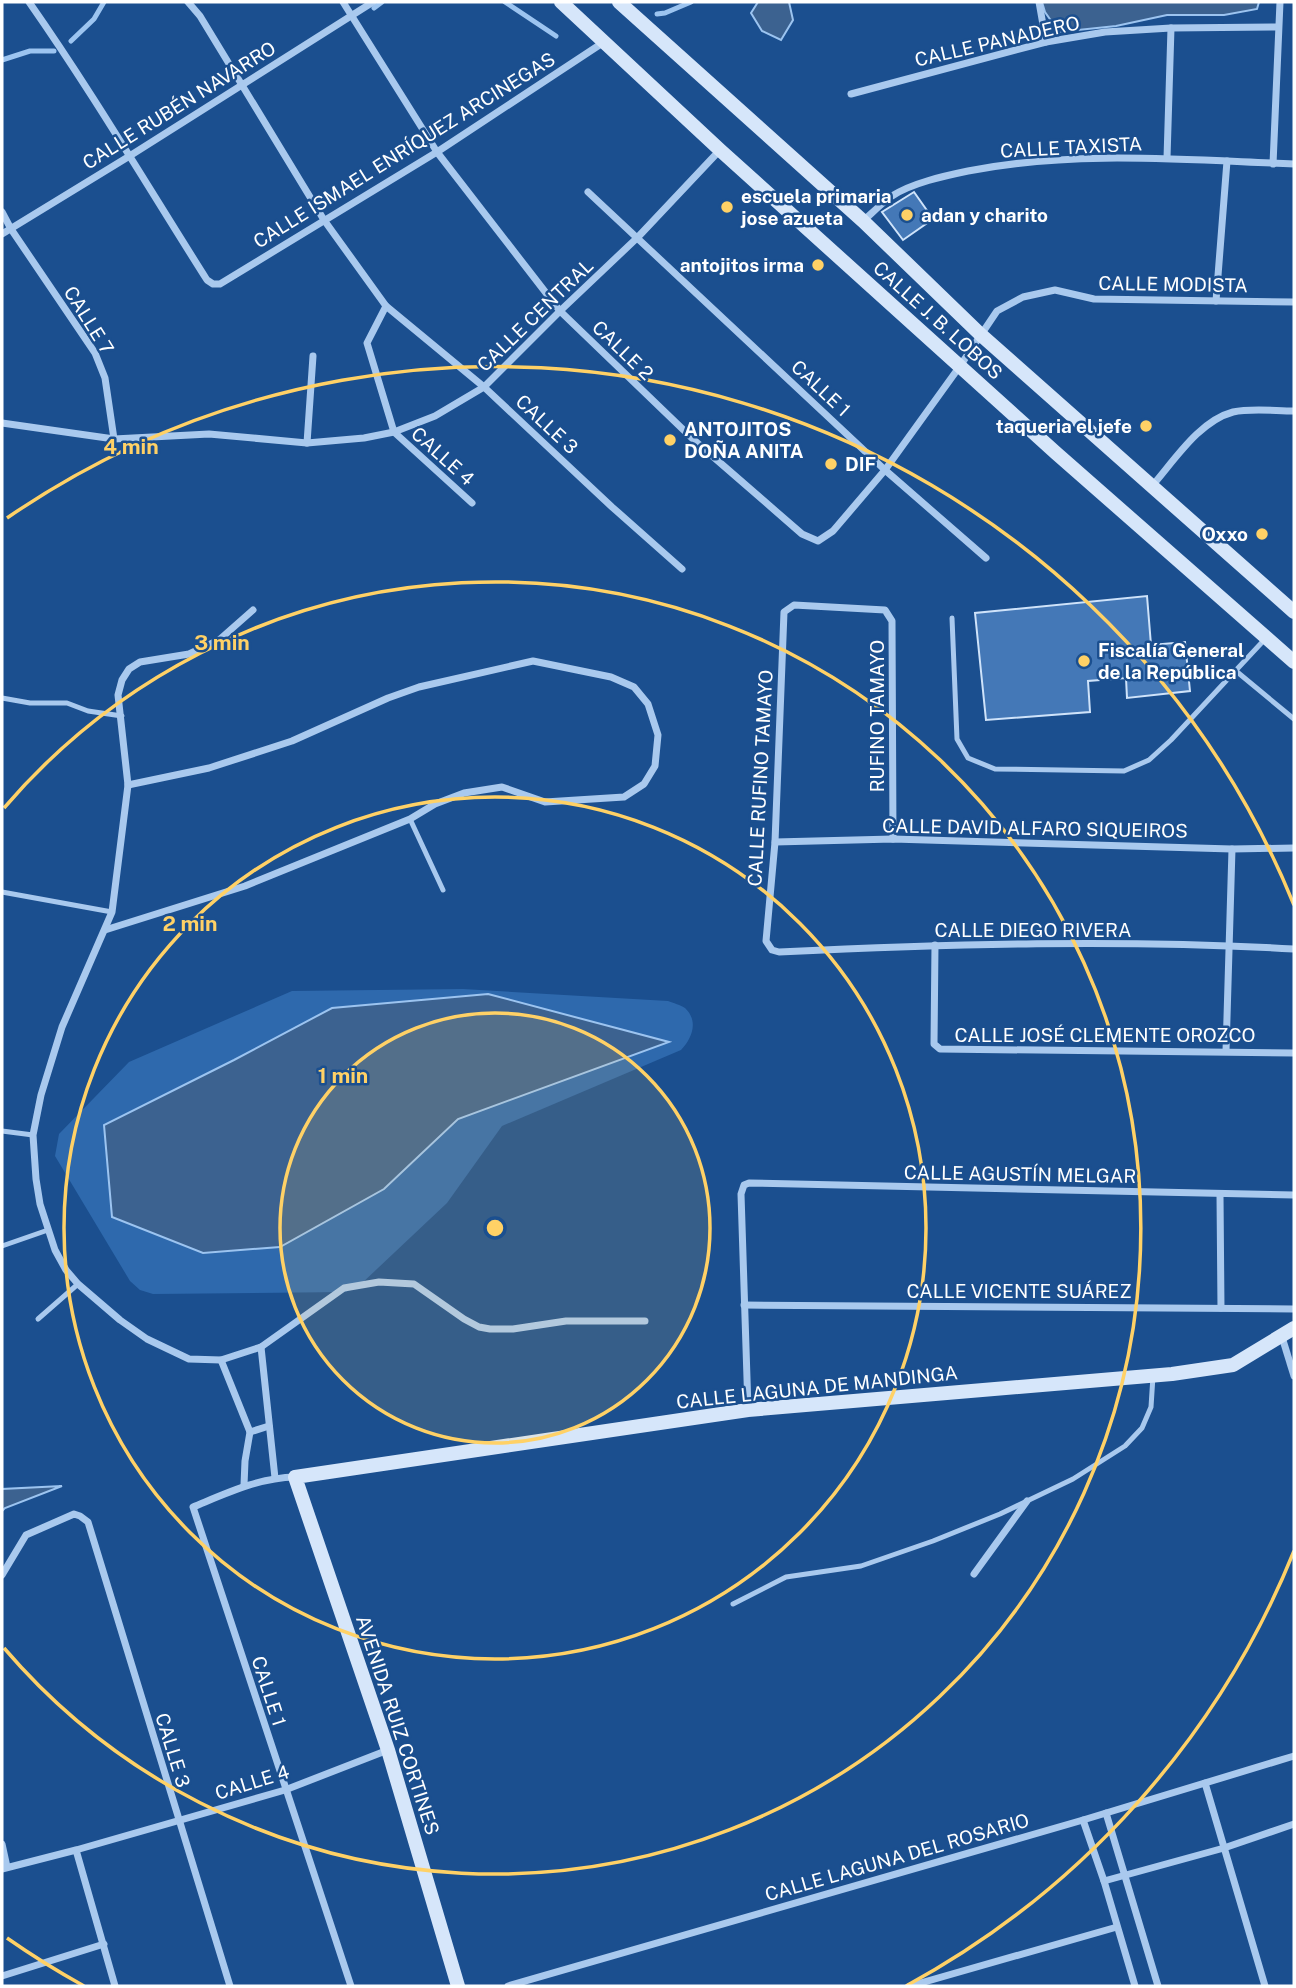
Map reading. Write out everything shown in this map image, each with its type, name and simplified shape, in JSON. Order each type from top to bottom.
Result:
[{"type":"main road","name":"CALLE J. B. LOBOS","points":[[561,2],[720,150],[1294,662]]},
{"type":"main road","name":"CALLE J. B. LOBOS","points":[[619,2],[863,221],[980,334],[1294,612]]},
{"type":"main road","name":"CALLE LAGUNA DE MANDINGA","points":[[295,1477],[748,1410],[1153,1376],[1233,1364],[1294,1328]]},
{"type":"main road","name":"AVENIDA RUIZ CORTINES","points":[[295,1477],[388,1749],[458,1986]]},
{"type":"street","points":[[29,2],[74,66],[128,157]]},
{"type":"street","name":"CALLE 3","points":[[188,2],[242,84],[324,220],[386,306],[484,387],[611,507],[682,569]]},
{"type":"street","name":"CALLE 2","points":[[343,2],[437,152],[560,311],[695,441],[802,534],[818,541]]},
{"type":"street","name":"CALLE RUBÉN NAVARRO","points":[[2,234],[373,2]]},
{"type":"street","points":[[1039,2],[1046,42]]},
{"type":"street","points":[[1273,164],[1280,2]]},
{"type":"street","name":"CALLE PANADERO","points":[[851,94],[1046,42],[1105,32],[1278,27]]},
{"type":"street","points":[[1167,158],[1171,28]]},
{"type":"street","name":"CALLE ISMAEL ENRÍQUEZ ARCINEGAS","points":[[128,157],[207,280],[220,284],[437,152],[605,41]]},
{"type":"street","name":"CALLE CENTRAL","points":[[2,423],[114,439],[209,434],[307,443],[364,438],[394,432],[435,416],[484,387],[638,237],[720,150]]},
{"type":"street","name":"CALLE TAXISTA","points":[[863,221],[893,195],[940,177],[1002,164],[1076,159],[1167,158],[1294,164]]},
{"type":"street","points":[[1216,301],[1227,161]]},
{"type":"street","name":"CALLE 1","points":[[588,192],[885,470],[986,558]]},
{"type":"street","name":"CALLE 7","points":[[2,212],[95,353],[105,377],[114,439]]},
{"type":"street","name":"CALLE MODISTA","points":[[818,541],[833,531],[885,470],[997,311],[1023,297],[1055,290],[1094,299],[1294,302]]},
{"type":"street","points":[[386,306],[367,343],[394,432]]},
{"type":"street","points":[[307,443],[313,356]]},
{"type":"street","points":[[1152,486],[1192,440],[1214,420],[1234,412],[1294,411]]},
{"type":"street","name":"CALLE 4","points":[[394,432],[472,503]]},
{"type":"street","name":"RUFINO TAMAYO","points":[[788,608],[794,605],[885,610],[889,613],[892,621],[892,839]]},
{"type":"street","name":"CALLE RUFINO TAMAYO","points":[[772,950],[766,941],[775,842],[783,612],[788,608]]},
{"type":"street","points":[[253,610],[219,640],[189,654],[140,662],[129,668],[122,680],[118,695],[128,785],[112,912],[62,1027],[41,1095],[33,1135],[36,1179],[55,1250],[78,1284],[120,1320],[147,1339],[189,1359],[221,1360],[261,1348],[344,1288],[379,1282],[414,1284],[464,1320],[490,1329],[513,1329],[566,1321],[645,1321]]},
{"type":"street","points":[[105,930],[245,887],[410,819],[435,804],[464,793],[502,787],[545,802],[624,797],[643,785],[655,766],[658,736],[648,704],[634,687],[611,677],[533,661],[419,687],[292,741],[209,768],[128,785]]},
{"type":"street","name":"CALLE DAVID ALFARO SIQUEIROS","points":[[775,842],[892,839],[1233,849],[1294,848]]},
{"type":"street","points":[[1226,1051],[1233,849]]},
{"type":"street","name":"CALLE DIEGO RIVERA","points":[[772,950],[779,952],[935,945],[1230,945],[1294,949]]},
{"type":"street","name":"CALLE JOSÉ CLEMENTE OROZCO","points":[[935,945],[934,1044],[940,1049],[1294,1053]]},
{"type":"street","name":"CALLE AGUSTÍN MELGAR","points":[[744,1305],[741,1194],[744,1185],[749,1183],[1294,1195]]},
{"type":"street","points":[[1220,1195],[1221,1308]]},
{"type":"street","points":[[744,1305],[748,1410]]},
{"type":"street","name":"CALLE VICENTE SUÁREZ","points":[[744,1305],[1294,1310]]},
{"type":"street","points":[[1282,1337],[1294,1376]]},
{"type":"street","points":[[261,1348],[275,1478]]},
{"type":"street","points":[[221,1360],[250,1432],[244,1485]]},
{"type":"street","points":[[250,1432],[269,1426]]},
{"type":"street","name":"CALLE 1","points":[[295,1477],[275,1478],[244,1485],[193,1507],[351,1986]]},
{"type":"street","points":[[974,1574],[1027,1501]]},
{"type":"street","name":"CALLE 3","points":[[2,1575],[21,1539],[26,1535],[74,1514],[88,1522],[230,1986]]},
{"type":"street","name":"CALLE 4","points":[[4,1868],[285,1790],[388,1749]]},
{"type":"street","name":"CALLE LAGUNA DEL ROSARIO","points":[[508,1986],[1083,1820],[1294,1756]]},
{"type":"street","points":[[1205,1783],[1265,1986]]},
{"type":"street","points":[[1106,1813],[1158,1986]]},
{"type":"street","points":[[1083,1820],[1135,1986]]},
{"type":"street","points":[[1104,1881],[1224,1848],[1294,1824]]},
{"type":"street","points":[[2,1843],[4,1868]]},
{"type":"street","points":[[76,1850],[115,1986]]},
{"type":"street","points":[[910,1986],[1117,1927]]},
{"type":"street","points":[[2,1976],[104,1944]]},
{"type":"lane","points":[[952,618],[957,739],[968,758],[995,769],[1124,771],[1149,760],[1266,638]]},
{"type":"lane","points":[[1236,671],[1294,719]]},
{"type":"lane","points":[[2,698],[30,703],[67,703],[88,711],[122,716]]},
{"type":"lane","points":[[410,819],[443,890]]},
{"type":"lane","points":[[2,892],[112,912]]},
{"type":"lane","points":[[2,1131],[33,1135]]},
{"type":"lane","points":[[2,1246],[48,1230]]},
{"type":"lane","points":[[38,1319],[78,1284]]},
{"type":"lane","points":[[733,1604],[786,1577],[861,1566],[933,1541],[1073,1479],[1125,1446],[1142,1428],[1152,1408],[1153,1376]]},
{"type":"shaded area","points":[[758,2],[789,2],[793,20],[781,40],[762,31],[751,13]]},
{"type":"shaded area","points":[[1042,2],[1259,2],[1257,9],[1224,15],[1167,15],[1116,26],[1059,32],[1045,12]]},
{"type":"shaded area","points":[[463,989],[668,1001],[685,1008],[693,1024],[688,1041],[681,1050],[502,1126],[447,1203],[360,1285],[346,1292],[153,1294],[140,1290],[130,1281],[55,1156],[59,1134],[129,1062],[292,991]]},
{"type":"shaded area","points":[[488,994],[669,1042],[458,1119],[384,1189],[280,1247],[203,1253],[112,1217],[104,1125],[332,1008]]},
{"type":"shaded area","points":[[62,1486],[5,1508],[2,1511],[2,1489]]},
{"type":"building","name":"adan y charito","points":[[914,192],[933,219],[903,240],[882,212]]},
{"type":"building","name":"Fiscalía General de la República","points":[[1147,596],[1151,645],[1185,642],[1190,691],[1127,698],[1126,678],[1088,681],[1090,712],[986,720],[975,613]]},
{"type":"waterway","points":[[71,41],[94,19],[104,2]]},
{"type":"waterway","points":[[374,8],[382,2]]},
{"type":"waterway","points":[[505,2],[556,36]]},
{"type":"waterway","points":[[657,14],[691,2]]},
{"type":"waterway","points":[[2,60],[30,51],[54,51]]},
{"type":"place","name":"escuela primaria jose azueta","points":[[727,207]]},
{"type":"place","name":"adan y charito","points":[[907,215]]},
{"type":"place","name":"antojitos irma","points":[[818,265]]},
{"type":"place","name":"taqueria el jefe","points":[[1146,426]]},
{"type":"place","name":"ANTOJITOS DOÑA ANITA","points":[[670,440]]},
{"type":"place","name":"DIF","points":[[831,464]]},
{"type":"place","name":"Oxxo","points":[[1262,534]]},
{"type":"place","name":"Fiscalía General de la República","points":[[1084,661]]}]
